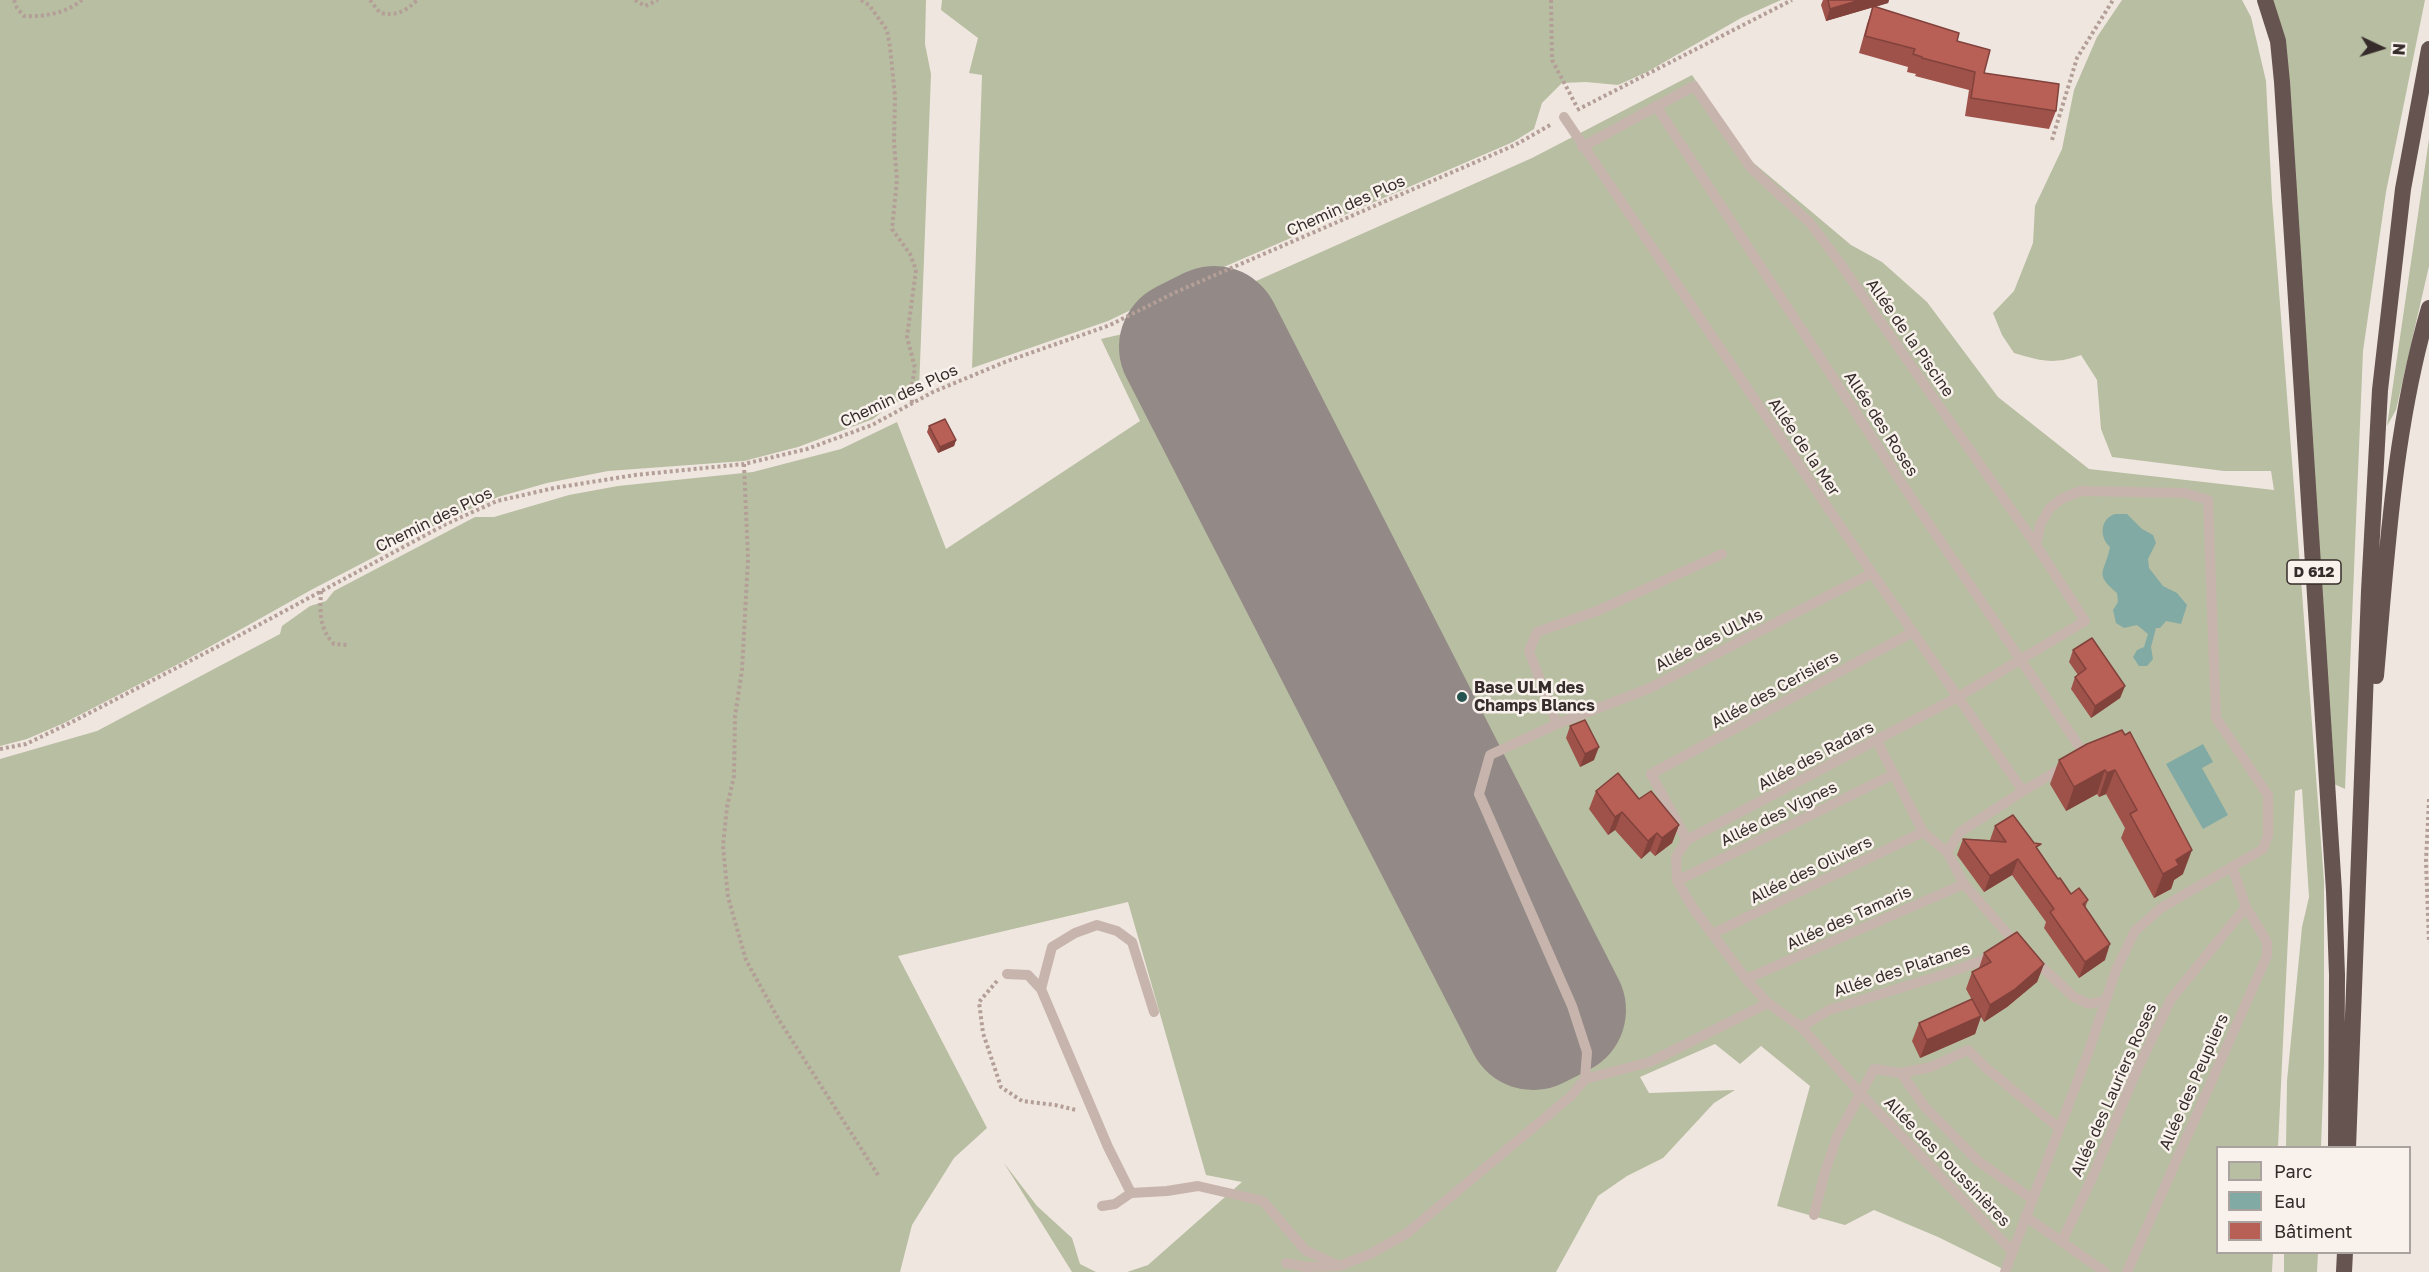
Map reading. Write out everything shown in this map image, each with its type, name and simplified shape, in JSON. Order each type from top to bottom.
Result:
[{"type":"highway","name":"D 612","points":[[2265,0],[2278,41],[2282,82],[2334,891],[2337,975],[2336,1146]]},
{"type":"highway","points":[[2348,1146],[2369,591],[2380,390],[2403,189],[2429,49]]},
{"type":"highway","points":[[2358,880],[2389,533],[2407,403],[2419,341],[2429,308]]},
{"type":"highway","points":[[2336,1254],[2336,1272]]},
{"type":"highway","points":[[2344,1272],[2345,1254]]},
{"type":"lane","name":"Allée de la Piscine","points":[[1656,106],[1694,86],[1751,168],[1810,223],[2036,545],[2085,621]]},
{"type":"lane","points":[[1582,147],[1656,106]]},
{"type":"lane","name":"Allée des Roses","points":[[1656,106],[1918,508],[2085,755],[2023,791]]},
{"type":"lane","name":"Allée de la Mer","points":[[1564,117],[1582,147],[1872,573],[2023,791]]},
{"type":"lane","points":[[2006,1272],[2116,970],[2135,932],[2161,908],[2263,849],[2268,835],[2268,795],[2216,718],[2208,500],[2185,493],[2081,491],[2063,498],[2050,507],[2040,525],[2036,545]]},
{"type":"lane","points":[[1557,724],[1529,651],[1537,632],[1597,611],[1722,554]]},
{"type":"lane","name":"Allée des ULMs","points":[[1585,1079],[1587,1052],[1572,1006],[1479,794],[1490,754],[1557,724],[1650,688],[1872,573]]},
{"type":"lane","name":"Allée des Radars","points":[[1687,840],[1958,697],[2085,621]]},
{"type":"lane","name":"Allée des Cerisiers","points":[[1687,840],[1651,774],[1913,632]]},
{"type":"lane","points":[[1877,741],[1923,832],[1947,852],[1964,884],[2011,939],[2074,998],[2089,1004],[2106,1000]]},
{"type":"lane","name":"Allée des Vignes","points":[[1677,881],[1894,774]]},
{"type":"lane","points":[[1947,852],[1960,832],[2023,791]]},
{"type":"lane","name":"Allée des Oliviers","points":[[1712,934],[1923,832]]},
{"type":"lane","points":[[1677,881],[1676,857],[1687,840]]},
{"type":"lane","points":[[2232,867],[2246,906]]},
{"type":"lane","name":"Allée des Poussinières","points":[[1677,881],[1693,908],[1746,979],[1768,1003],[1801,1027],[1860,1093],[2012,1251]]},
{"type":"lane","name":"Allée des Tamaris","points":[[1746,979],[1964,884]]},
{"type":"lane","name":"Allée des Lauriers Roses","points":[[2062,1241],[2093,1176],[2135,1074],[2171,999],[2246,906]]},
{"type":"lane","name":"Allée des Peupliers","points":[[2127,1272],[2267,956],[2267,942],[2246,906]]},
{"type":"lane","points":[[1041,989],[1052,947],[1075,933],[1097,925],[1117,930],[1132,942],[1154,1012]]},
{"type":"lane","name":"Allée des Platanes","points":[[1801,1027],[1829,1010],[1983,960],[2011,939]]},
{"type":"lane","points":[[1007,974],[1028,975],[1041,989],[1096,1120],[1131,1193]]},
{"type":"lane","points":[[1286,1263],[1306,1267],[1339,1266],[1370,1254],[1406,1234],[1571,1096],[1585,1079],[1650,1062],[1768,1003]]},
{"type":"lane","points":[[1814,1215],[1837,1137],[1874,1069],[1901,1072],[1931,1067],[1968,1050],[1985,1067],[2059,1128]]},
{"type":"lane","points":[[1901,1072],[1925,1107],[1978,1161],[2032,1199]]},
{"type":"lane","points":[[1102,1206],[1115,1204],[1131,1193],[1198,1186],[1263,1201],[1305,1250],[1339,1266]]},
{"type":"lane","points":[[2025,1216],[2105,1272]]},
{"type":"path","points":[[14,0],[24,16],[39,17],[60,12],[82,0]]},
{"type":"path","points":[[370,0],[380,13],[393,16],[407,10],[417,0]]},
{"type":"path","points":[[635,0],[645,6],[658,0]]},
{"type":"path","points":[[861,0],[869,4],[886,30],[890,47],[895,96],[894,143],[897,180],[892,229],[910,254],[915,270],[907,338],[915,368],[911,390],[912,403]]},
{"type":"path","points":[[1551,0],[1552,60],[1578,110]]},
{"type":"path","name":"Chemin des Plos","points":[[0,749],[26,744],[72,722],[446,524],[497,501],[554,488],[635,474],[744,464],[807,449],[872,425],[912,403],[1005,362],[1110,325],[1176,292],[1515,145],[1564,117],[1792,0]]},
{"type":"path","points":[[2052,140],[2077,58],[2113,0]]},
{"type":"path","points":[[744,464],[748,559],[742,670],[735,716],[734,776],[727,807],[723,846],[728,897],[746,960],[778,1020],[878,1176]]},
{"type":"path","points":[[321,590],[320,618],[325,636],[334,644],[348,645]]},
{"type":"path","points":[[2429,799],[2426,861],[2429,943]]},
{"type":"path","points":[[1007,974],[992,984],[980,1002],[983,1033],[1001,1087],[1022,1101],[1079,1111],[1096,1120]]},
{"type":"green space","points":[[0,0],[926,0],[925,44],[931,74],[919,390],[891,405],[873,419],[798,447],[744,461],[608,471],[547,483],[498,497],[445,520],[64,723],[27,739],[0,746]]},
{"type":"green space","points":[[942,0],[1781,0],[1741,18],[1647,72],[1618,85],[1586,82],[1562,83],[1542,103],[1534,129],[1513,142],[1189,282],[1108,321],[972,368],[982,75],[969,73],[978,38],[941,10]]},
{"type":"green space","points":[[2122,0],[2242,0],[2251,17],[2266,81],[2272,199],[2324,881],[2324,1064],[2321,1146],[2286,1146],[2287,1081],[2302,927],[2309,897],[2302,789],[2295,791],[2278,1146],[2216,1146],[2216,1254],[2273,1254],[2272,1272],[2009,1272],[1938,1237],[1874,1210],[1845,1225],[1777,1206],[1810,1086],[1761,1046],[1740,1064],[1715,1044],[1640,1077],[1649,1093],[1735,1090],[1714,1103],[1663,1158],[1627,1176],[1598,1196],[1556,1272],[1127,1272],[1148,1265],[1242,1182],[1206,1175],[1128,902],[898,956],[987,1128],[954,1158],[912,1225],[900,1272],[0,1272],[0,759],[97,731],[280,634],[282,626],[310,606],[326,601],[334,591],[475,517],[494,517],[569,495],[618,486],[753,472],[841,449],[897,422],[946,549],[1140,421],[1101,339],[1153,327],[1532,158],[1692,75],[1749,159],[1851,245],[1882,262],[1927,302],[1998,397],[2089,469],[2274,490],[2271,471],[2224,471],[2112,457],[2101,429],[2097,380],[2081,355],[2047,361],[2014,353],[2002,335],[1993,313],[2014,291],[2033,243],[2035,206],[2062,149],[2074,90],[2097,37]]},
{"type":"green space","points":[[2271,0],[2425,0],[2386,192],[2363,351],[2345,789],[2334,784]]},
{"type":"green space","points":[[2429,139],[2429,266],[2396,410],[2387,426]]},
{"type":"green space","points":[[1004,1163],[1037,1206],[1072,1238],[1080,1264],[1096,1272],[1072,1272]]},
{"type":"green space","points":[[2284,1254],[2318,1254],[2317,1272],[2284,1272]]},
{"type":"water","points":[[2115,514],[2127,514],[2142,529],[2153,535],[2156,543],[2148,559],[2149,568],[2163,586],[2177,593],[2187,605],[2181,624],[2166,621],[2160,628],[2156,628],[2151,647],[2153,659],[2147,666],[2139,666],[2133,657],[2137,650],[2144,647],[2148,634],[2137,625],[2124,628],[2116,623],[2113,610],[2118,602],[2117,593],[2103,577],[2110,547],[2104,538],[2103,529],[2106,520]]},
{"type":"water","points":[[2203,744],[2213,762],[2202,768],[2228,815],[2203,829],[2166,764]]},
{"type":"building","points":[[1828,0],[1860,0],[1830,9]]},
{"type":"building","points":[[1873,6],[1959,33],[1957,41],[1990,50],[1984,73],[2059,84],[2056,111],[1971,98],[1975,72],[1922,58],[1913,54],[1915,49],[1865,36]]},
{"type":"building","points":[[945,419],[956,440],[940,447],[929,426]]},
{"type":"building","points":[[2092,638],[2125,686],[2095,706],[2075,677],[2086,669],[2073,650]]},
{"type":"building","points":[[1585,720],[1599,747],[1585,754],[1570,726]]},
{"type":"building","points":[[2122,730],[2125,735],[2130,732],[2192,850],[2176,860],[2179,865],[2163,874],[2130,814],[2137,810],[2115,770],[2107,773],[2105,770],[2074,787],[2059,760],[2087,744]]},
{"type":"building","points":[[1618,773],[1639,799],[1651,791],[1679,825],[1662,838],[1657,833],[1648,841],[1622,812],[1615,817],[1596,791]]},
{"type":"building","points":[[2013,815],[2034,843],[2041,844],[2036,847],[2071,894],[2079,888],[2088,900],[2083,904],[2110,944],[2085,962],[2050,912],[2054,909],[2018,859],[1990,876],[1963,839],[2006,842],[1995,826]]},
{"type":"building","points":[[2017,932],[2044,964],[2014,990],[1990,1005],[1972,972],[1991,962],[1984,953]]},
{"type":"building","points":[[1972,999],[1981,1016],[1927,1040],[1919,1023]]},
{"type":"runway","points":[[1214,333],[1559,1010],[1533,1023],[1186,347],[1214,333]]},
{"type":"place","name":"Base ULM des Champs Blancs","points":[[1462,697]]}]
